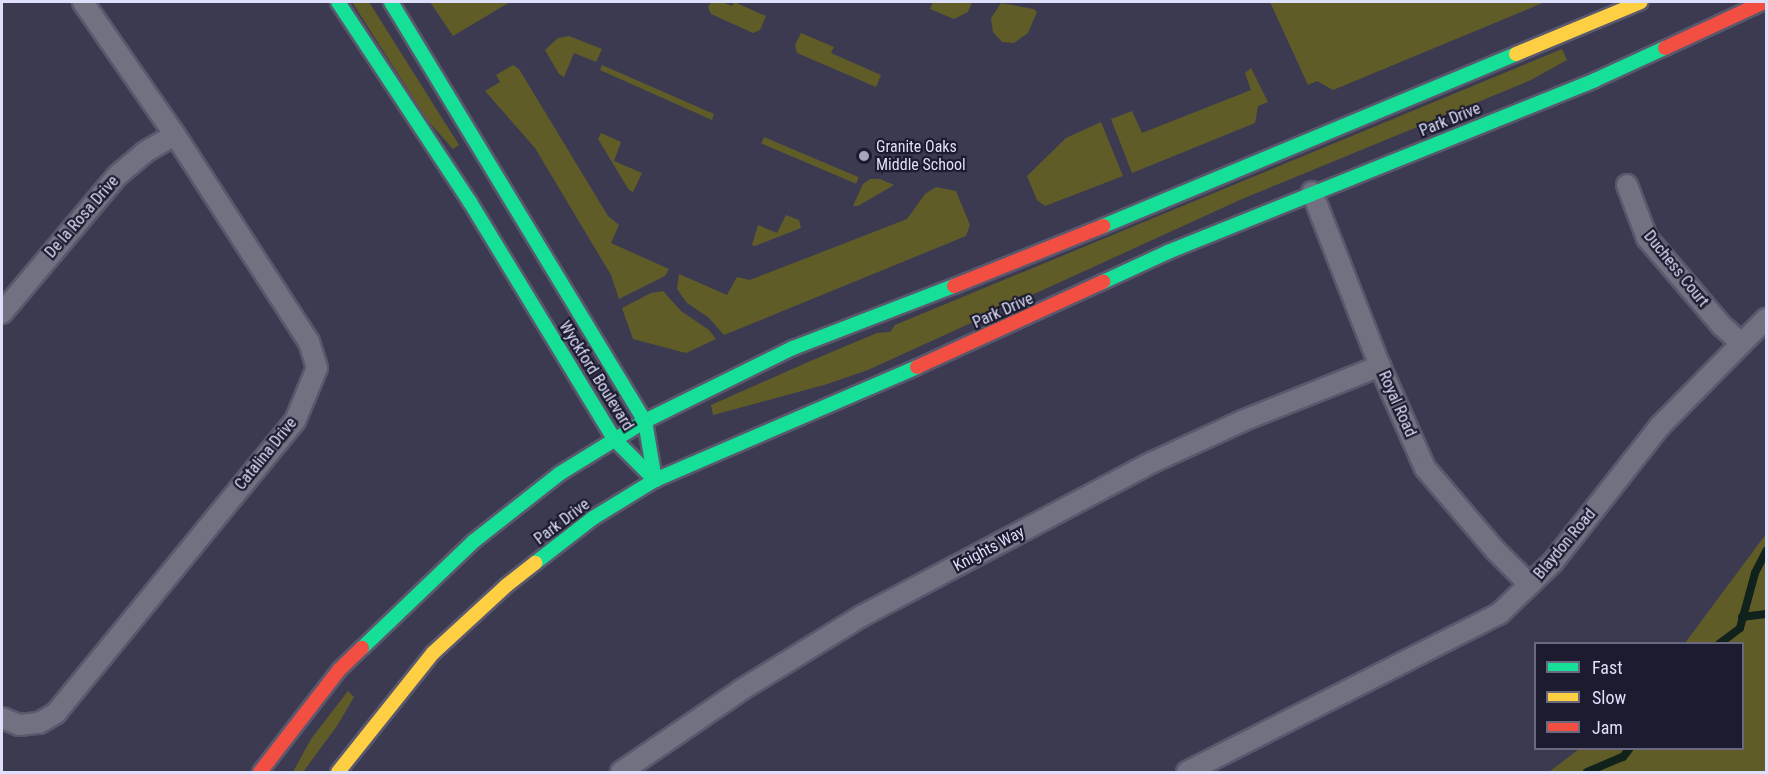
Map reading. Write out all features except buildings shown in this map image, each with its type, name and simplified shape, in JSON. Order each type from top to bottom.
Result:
[{"type":"street","name":"Catalina Drive","points":[[2,718],[19,726],[39,723],[56,713],[296,421],[317,368],[309,342],[175,135],[83,2]]},
{"type":"street","name":"Wyckford Boulevard","points":[[338,2],[470,202],[614,439],[655,480]]},
{"type":"street","name":"Wyckford Boulevard","points":[[391,2],[645,421],[655,480]]},
{"type":"street","points":[[260,772],[339,670],[474,541],[559,474],[645,421],[792,348],[1029,257],[1641,2]]},
{"type":"street","name":"Park Drive","points":[[338,772],[433,653],[507,585],[593,518],[655,480],[838,403],[1168,252],[1312,192],[1596,80],[1696,36],[1764,2]]},
{"type":"street","name":"De la Rosa Drive","points":[[2,313],[118,175],[145,152],[175,135]]},
{"type":"street","name":"Duchess Court","points":[[1627,185],[1647,238],[1721,325],[1741,343]]},
{"type":"street","name":"Royal Road","points":[[1312,192],[1380,366],[1425,468],[1495,550],[1530,585]]},
{"type":"street","name":"Blaydon Road","points":[[1197,770],[1499,614],[1553,562],[1660,426],[1767,319]]},
{"type":"street","name":"Knights Way","points":[[621,772],[741,690],[860,617],[1153,462],[1242,421],[1380,366]]},
{"type":"shaded area","points":[[352,2],[369,2],[459,145],[453,149],[428,121]]},
{"type":"shaded area","points":[[430,2],[510,2],[453,36]]},
{"type":"shaded area","points":[[711,2],[722,2],[732,6],[734,2],[766,16],[760,30],[753,33],[711,14],[708,7]]},
{"type":"shaded area","points":[[933,2],[972,2],[968,12],[954,19],[930,9]]},
{"type":"shaded area","points":[[1270,2],[1545,2],[1333,90],[1317,81],[1308,85]]},
{"type":"shaded area","points":[[1001,3],[1034,9],[1037,12],[1028,33],[1014,43],[1002,42],[993,32],[991,18]]},
{"type":"shaded area","points":[[801,33],[834,47],[831,53],[881,75],[876,87],[797,53],[795,45]]},
{"type":"shaded area","points":[[569,36],[602,49],[596,62],[574,53],[564,77],[559,74],[545,50],[558,38]]},
{"type":"shaded area","points":[[1562,49],[1567,60],[1529,81],[1242,199],[868,370],[824,385],[713,415],[711,405],[808,362],[877,333],[890,332],[895,325]]},
{"type":"shaded area","points":[[513,65],[519,69],[608,216],[619,225],[611,243],[669,269],[665,276],[619,299],[611,275],[535,148],[485,91],[500,82],[496,75]]},
{"type":"shaded area","points":[[602,65],[714,114],[712,120],[600,70]]},
{"type":"shaded area","points":[[1251,68],[1268,102],[1258,106],[1255,123],[1132,173],[1111,119],[1132,111],[1142,133],[1251,90],[1245,73]]},
{"type":"shaded area","points":[[1101,122],[1123,176],[1045,206],[1037,200],[1027,176],[1066,138]]},
{"type":"shaded area","points":[[601,133],[621,142],[614,161],[642,173],[633,192],[629,190],[598,139]]},
{"type":"shaded area","points":[[764,137],[859,177],[856,184],[761,143]]},
{"type":"shaded area","points":[[870,179],[880,179],[894,185],[858,206],[853,206],[863,184]]},
{"type":"shaded area","points":[[936,187],[956,191],[970,225],[966,236],[724,335],[708,317],[687,303],[677,289],[679,274],[727,295],[737,277],[750,280],[907,219],[925,194]]},
{"type":"shaded area","points":[[786,215],[799,220],[801,228],[755,246],[752,245],[758,225],[777,233]]},
{"type":"shaded area","points":[[663,291],[681,311],[709,330],[716,339],[686,353],[633,339],[622,308],[651,293]]},
{"type":"shaded area","points":[[1766,534],[1766,772],[1549,772],[1578,750],[1744,750],[1744,642],[1686,642]]},
{"type":"shaded area","points":[[348,691],[354,697],[337,726],[303,772],[293,772],[311,739]]},
{"type":"waterway","points":[[1722,642],[1740,628],[1755,573],[1766,551]]},
{"type":"waterway","points":[[1742,617],[1766,614]]},
{"type":"waterway","points":[[1587,772],[1623,757],[1628,750]]},
{"type":"traffic: fast","points":[[338,2],[470,202],[614,439],[655,480]]},
{"type":"traffic: fast","points":[[391,2],[645,421],[655,480]]},
{"type":"traffic: fast","points":[[1103,282],[1168,252],[1595,80],[1665,48]]},
{"type":"traffic: fast","points":[[1103,226],[1516,54]]},
{"type":"traffic: fast","points":[[362,648],[474,541],[559,474],[645,421],[793,348],[954,286]]},
{"type":"traffic: fast","points":[[535,563],[593,518],[655,480],[917,367]]},
{"type":"traffic: slow","points":[[1516,54],[1641,2]]},
{"type":"traffic: slow","points":[[338,772],[433,653],[507,585],[535,563]]},
{"type":"traffic: jam","points":[[1665,48],[1764,2]]},
{"type":"traffic: jam","points":[[954,286],[1103,226]]},
{"type":"traffic: jam","points":[[917,367],[1103,282]]},
{"type":"traffic: jam","points":[[260,772],[339,670],[362,648]]},
{"type":"place","name":"Granite Oaks Middle School","points":[[864,156]]}]
